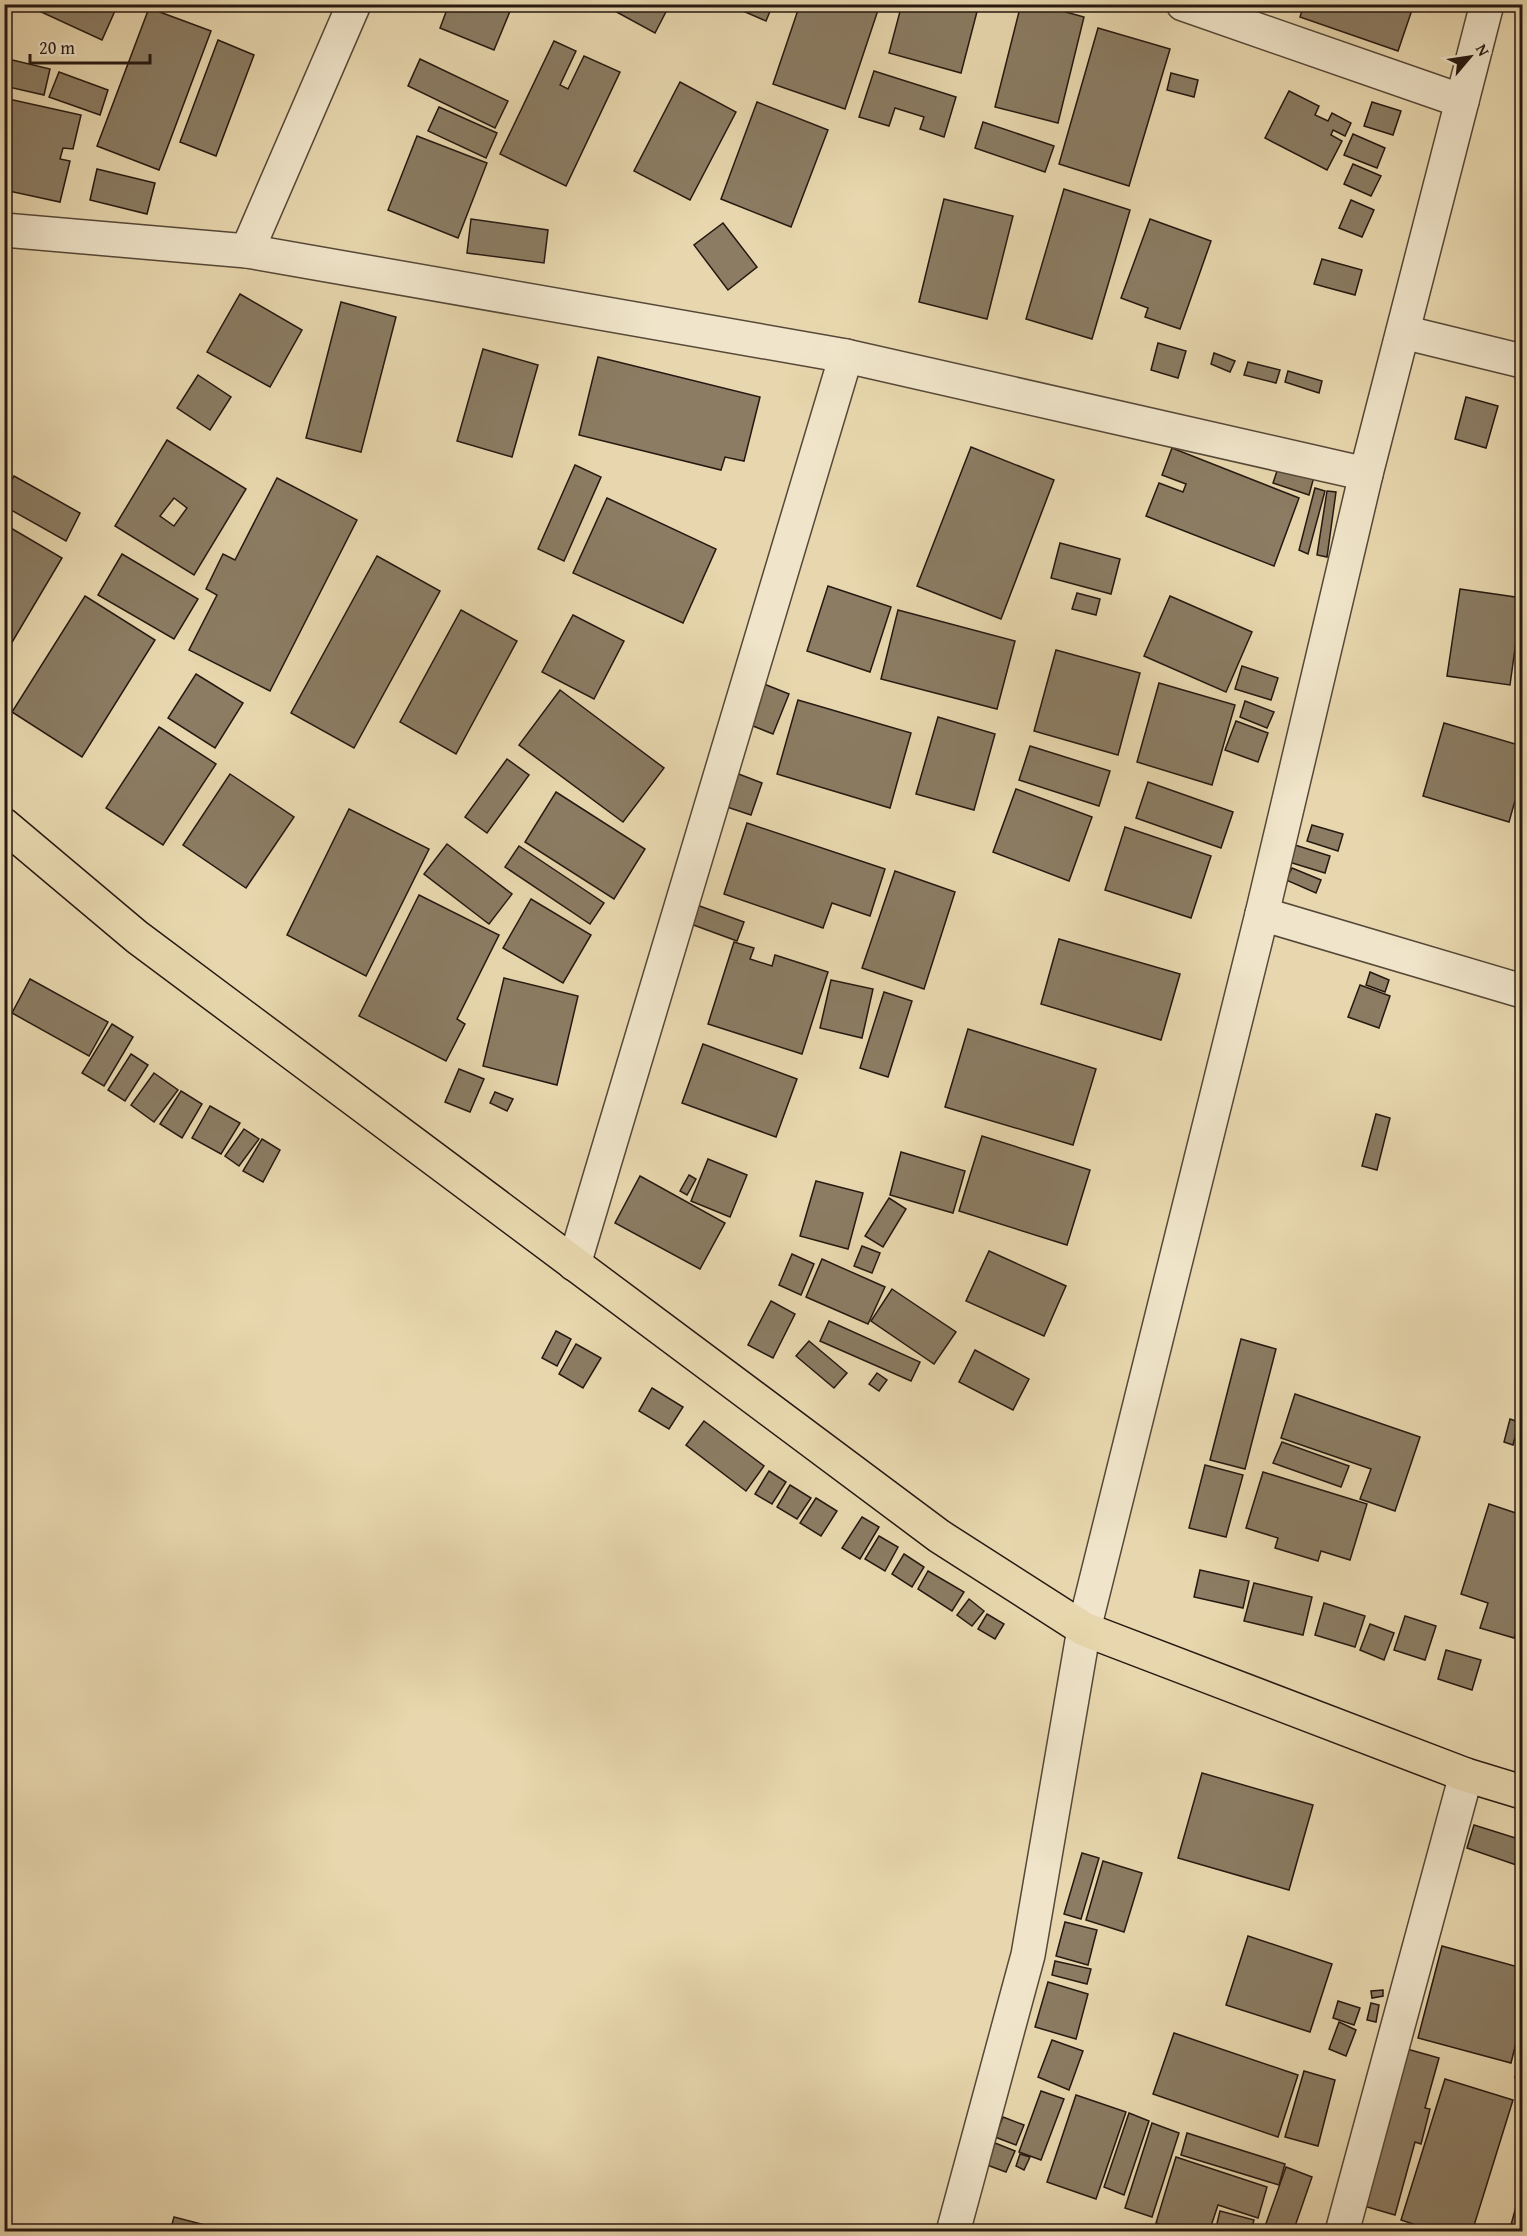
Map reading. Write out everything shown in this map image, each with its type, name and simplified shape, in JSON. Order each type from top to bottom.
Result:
[{"type":"main road","points":[[4,825],[137,938],[939,1536],[1084,1629],[1466,1775],[1522,1792]]},
{"type":"street","points":[[247,250],[354,4]]},
{"type":"street","points":[[1183,4],[1462,101]]},
{"type":"street","points":[[952,2232],[1028,1955],[1084,1629],[1262,914],[1366,474],[1487,4]]},
{"type":"street","points":[[4,230],[247,250],[846,356],[1366,474]]},
{"type":"street","points":[[1403,332],[1522,361]]},
{"type":"street","points":[[574,1264],[846,356]]},
{"type":"street","points":[[1262,914],[1522,992]]},
{"type":"street","points":[[1342,2232],[1466,1775]]},
{"type":"building","points":[[24,4],[118,4],[102,40]]},
{"type":"building","points":[[449,4],[513,4],[494,50],[440,28]]},
{"type":"building","points":[[602,4],[670,4],[655,33]]},
{"type":"building","points":[[727,4],[773,4],[766,21]]},
{"type":"building","points":[[800,4],[880,4],[845,109],[773,84]]},
{"type":"building","points":[[902,4],[979,4],[961,73],[889,53]]},
{"type":"building","points":[[1021,4],[1037,4],[1084,17],[1058,123],[995,107]]},
{"type":"building","points":[[1304,4],[1414,4],[1398,51],[1300,17]]},
{"type":"building","points":[[149,8],[211,31],[159,170],[97,146]]},
{"type":"building","points":[[1098,28],[1170,49],[1129,186],[1059,164]]},
{"type":"building","points":[[218,40],[254,55],[216,156],[180,142]]},
{"type":"building","points":[[554,41],[576,51],[560,85],[568,89],[584,56],[620,72],[566,186],[500,154]]},
{"type":"building","points":[[4,58],[50,69],[44,95],[4,86]]},
{"type":"building","points":[[420,59],[508,101],[495,128],[408,86]]},
{"type":"building","points":[[874,71],[956,97],[944,137],[920,129],[924,117],[895,108],[889,126],[859,117]]},
{"type":"building","points":[[59,72],[108,90],[100,115],[49,97]]},
{"type":"building","points":[[1171,73],[1198,80],[1194,97],[1167,90]]},
{"type":"building","points":[[680,82],[736,112],[690,200],[634,171]]},
{"type":"building","points":[[1289,91],[1319,106],[1315,115],[1328,121],[1332,113],[1351,123],[1345,136],[1333,130],[1331,135],[1342,141],[1327,170],[1265,138]]},
{"type":"building","points":[[4,98],[81,115],[73,149],[63,148],[60,159],[70,161],[60,202],[4,190]]},
{"type":"building","points":[[757,102],[828,130],[791,227],[721,199]]},
{"type":"building","points":[[1372,102],[1401,111],[1393,135],[1364,126]]},
{"type":"building","points":[[439,107],[497,133],[486,158],[428,131]]},
{"type":"building","points":[[983,122],[1054,146],[1045,172],[975,148]]},
{"type":"building","points":[[1353,134],[1385,148],[1377,168],[1344,155]]},
{"type":"building","points":[[417,136],[487,163],[458,238],[388,210]]},
{"type":"building","points":[[1353,164],[1381,176],[1371,196],[1344,184]]},
{"type":"building","points":[[97,169],[155,183],[147,214],[90,200]]},
{"type":"building","points":[[1064,189],[1130,210],[1092,339],[1026,319]]},
{"type":"building","points":[[944,199],[1013,216],[987,319],[919,302]]},
{"type":"building","points":[[1351,200],[1374,210],[1362,237],[1339,228]]},
{"type":"building","points":[[471,219],[548,230],[544,263],[467,253]]},
{"type":"building","points":[[1150,219],[1211,241],[1180,329],[1145,317],[1148,308],[1121,298]]},
{"type":"building","points":[[723,223],[757,267],[728,290],[694,245]]},
{"type":"building","points":[[1322,259],[1362,270],[1355,295],[1314,284]]},
{"type":"building","points":[[240,294],[302,330],[270,387],[207,352]]},
{"type":"building","points":[[341,302],[396,317],[361,452],[306,438]]},
{"type":"building","points":[[1158,343],[1186,351],[1178,378],[1151,370]]},
{"type":"building","points":[[483,349],[538,365],[512,457],[457,441]]},
{"type":"building","points":[[1214,353],[1235,361],[1230,372],[1211,364]]},
{"type":"building","points":[[598,357],[760,397],[744,461],[725,457],[721,470],[579,435]]},
{"type":"building","points":[[1248,362],[1280,370],[1276,383],[1244,375]]},
{"type":"building","points":[[1522,364],[1522,384],[1516,383]]},
{"type":"building","points":[[1288,371],[1322,381],[1319,393],[1285,382]]},
{"type":"building","points":[[198,375],[231,397],[210,430],[177,408]]},
{"type":"building","points":[[1466,397],[1498,406],[1486,448],[1455,439]]},
{"type":"building","points":[[167,440],[246,489],[194,575],[115,526]],"holes":[[[174,498],[187,508],[174,526],[160,516]]]},
{"type":"building","points":[[971,447],[1054,480],[1001,619],[917,586]]},
{"type":"building","points":[[1172,448],[1299,498],[1274,566],[1146,516],[1159,483],[1183,492],[1186,484],[1162,475]]},
{"type":"building","points":[[1280,462],[1315,473],[1309,495],[1273,483]]},
{"type":"building","points":[[575,465],[601,477],[564,561],[538,549]]},
{"type":"building","points":[[14,476],[80,513],[66,541],[4,506],[4,494]]},
{"type":"building","points":[[277,478],[357,520],[270,691],[189,650],[217,595],[206,589],[223,554],[235,560]]},
{"type":"building","points":[[1315,488],[1325,491],[1308,554],[1299,550]]},
{"type":"building","points":[[1327,491],[1336,492],[1327,557],[1317,555]]},
{"type":"building","points":[[607,498],[716,549],[683,623],[573,573]]},
{"type":"building","points":[[4,524],[62,558],[11,644],[4,640]]},
{"type":"building","points":[[1060,543],[1120,559],[1111,594],[1051,578]]},
{"type":"building","points":[[122,554],[198,599],[174,639],[98,595]]},
{"type":"building","points":[[377,556],[440,591],[354,748],[291,713]]},
{"type":"building","points":[[828,586],[891,607],[870,672],[807,651]]},
{"type":"building","points":[[1460,589],[1522,598],[1510,685],[1447,676]]},
{"type":"building","points":[[1077,593],[1100,599],[1096,615],[1072,609]]},
{"type":"building","points":[[85,596],[155,640],[82,757],[12,712]]},
{"type":"building","points":[[1170,596],[1252,632],[1226,692],[1144,656]]},
{"type":"building","points":[[461,610],[517,641],[456,754],[400,722]]},
{"type":"building","points":[[898,610],[1015,641],[997,709],[881,679]]},
{"type":"building","points":[[573,615],[624,641],[594,699],[542,672]]},
{"type":"building","points":[[1056,650],[1140,673],[1118,755],[1034,731]]},
{"type":"building","points":[[1242,666],[1278,678],[1271,700],[1235,689]]},
{"type":"building","points":[[196,674],[243,703],[215,748],[168,718]]},
{"type":"building","points":[[1159,683],[1235,705],[1212,785],[1137,762]]},
{"type":"building","points":[[764,684],[789,694],[773,734],[748,724]]},
{"type":"building","points":[[560,690],[664,768],[623,822],[519,745]]},
{"type":"building","points":[[798,700],[911,733],[890,808],[777,774]]},
{"type":"building","points":[[1245,701],[1274,712],[1267,728],[1240,717]]},
{"type":"building","points":[[938,717],[995,734],[974,810],[916,794]]},
{"type":"building","points":[[1236,721],[1268,733],[1258,762],[1225,750]]},
{"type":"building","points":[[1444,723],[1522,746],[1522,776],[1509,822],[1423,796]]},
{"type":"building","points":[[159,727],[216,764],[163,845],[106,808]]},
{"type":"building","points":[[1030,746],[1110,771],[1099,806],[1019,780]]},
{"type":"building","points":[[507,759],[529,775],[487,833],[465,817]]},
{"type":"building","points":[[736,773],[762,783],[751,815],[724,806]]},
{"type":"building","points":[[230,774],[294,817],[246,888],[183,845]]},
{"type":"building","points":[[1148,782],[1233,812],[1221,848],[1136,818]]},
{"type":"building","points":[[1016,789],[1092,817],[1069,881],[993,852]]},
{"type":"building","points":[[556,792],[645,849],[614,899],[525,842]]},
{"type":"building","points":[[349,809],[429,849],[366,976],[287,935]]},
{"type":"building","points":[[747,823],[885,869],[870,916],[832,903],[823,928],[724,894]]},
{"type":"building","points":[[1312,825],[1343,834],[1338,851],[1307,841]]},
{"type":"building","points":[[1125,827],[1211,856],[1191,918],[1105,890]]},
{"type":"building","points":[[447,844],[512,894],[489,924],[424,874]]},
{"type":"building","points":[[1295,845],[1330,856],[1325,873],[1289,862]]},
{"type":"building","points":[[519,846],[604,903],[590,924],[505,867]]},
{"type":"building","points":[[1292,868],[1321,880],[1316,893],[1286,880]]},
{"type":"building","points":[[895,871],[955,892],[924,989],[862,968]]},
{"type":"building","points":[[419,895],[499,935],[457,1019],[465,1024],[446,1061],[359,1016]]},
{"type":"building","points":[[531,899],[591,935],[563,983],[503,948]]},
{"type":"building","points":[[694,904],[744,922],[737,941],[688,923]]},
{"type":"building","points":[[1059,939],[1180,974],[1161,1040],[1041,1004]]},
{"type":"building","points":[[734,942],[754,948],[750,959],[772,966],[775,955],[828,972],[802,1054],[708,1024]]},
{"type":"building","points":[[1370,972],[1389,980],[1385,992],[1366,985]]},
{"type":"building","points":[[504,978],[578,996],[557,1085],[483,1066]]},
{"type":"building","points":[[30,979],[108,1022],[89,1056],[12,1013]]},
{"type":"building","points":[[831,980],[873,989],[862,1038],[820,1028]]},
{"type":"building","points":[[1360,985],[1390,996],[1379,1028],[1348,1017]]},
{"type":"building","points":[[884,992],[912,1001],[888,1077],[860,1068]]},
{"type":"building","points":[[112,1024],[133,1037],[104,1086],[82,1073]]},
{"type":"building","points":[[968,1029],[1096,1069],[1073,1145],[945,1107]]},
{"type":"building","points":[[703,1044],[797,1079],[776,1137],[682,1103]]},
{"type":"building","points":[[131,1054],[148,1065],[125,1101],[108,1090]]},
{"type":"building","points":[[459,1069],[484,1079],[470,1112],[445,1102]]},
{"type":"building","points":[[154,1073],[178,1090],[154,1122],[131,1105]]},
{"type":"building","points":[[181,1091],[202,1104],[182,1138],[160,1124]]},
{"type":"building","points":[[495,1092],[513,1099],[507,1111],[490,1103]]},
{"type":"building","points":[[210,1106],[240,1123],[221,1154],[192,1138]]},
{"type":"building","points":[[1376,1114],[1390,1118],[1377,1170],[1362,1166]]},
{"type":"building","points":[[244,1129],[259,1139],[239,1166],[225,1156]]},
{"type":"building","points":[[982,1136],[1090,1170],[1067,1245],[959,1211]]},
{"type":"building","points":[[262,1139],[280,1150],[263,1182],[243,1171]]},
{"type":"building","points":[[901,1152],[965,1171],[953,1213],[890,1195]]},
{"type":"building","points":[[708,1159],[747,1175],[730,1217],[691,1201]]},
{"type":"building","points":[[689,1175],[696,1179],[687,1195],[680,1191]]},
{"type":"building","points":[[640,1176],[725,1223],[700,1269],[615,1223]]},
{"type":"building","points":[[816,1181],[863,1193],[848,1249],[800,1236]]},
{"type":"building","points":[[889,1198],[906,1209],[883,1247],[865,1236]]},
{"type":"building","points":[[862,1246],[880,1253],[872,1273],[854,1266]]},
{"type":"building","points":[[989,1251],[1066,1286],[1044,1336],[966,1301]]},
{"type":"building","points":[[792,1254],[814,1264],[801,1295],[779,1285]]},
{"type":"building","points":[[822,1259],[885,1287],[868,1324],[806,1297]]},
{"type":"building","points":[[892,1289],[956,1332],[934,1364],[871,1321]]},
{"type":"building","points":[[771,1301],[795,1314],[773,1358],[748,1345]]},
{"type":"building","points":[[829,1321],[920,1362],[911,1381],[820,1341]]},
{"type":"building","points":[[556,1331],[571,1339],[557,1366],[542,1358]]},
{"type":"building","points":[[1241,1339],[1276,1349],[1245,1469],[1210,1460]]},
{"type":"building","points":[[809,1341],[847,1373],[834,1388],[796,1356]]},
{"type":"building","points":[[576,1344],[601,1358],[583,1388],[559,1374]]},
{"type":"building","points":[[975,1350],[1029,1379],[1013,1410],[959,1382]]},
{"type":"building","points":[[877,1373],[887,1380],[879,1391],[869,1384]]},
{"type":"building","points":[[652,1388],[683,1407],[669,1429],[639,1411]]},
{"type":"building","points":[[1295,1394],[1420,1437],[1395,1511],[1360,1499],[1371,1469],[1281,1438]]},
{"type":"building","points":[[1510,1419],[1519,1422],[1513,1445],[1504,1442]]},
{"type":"building","points":[[704,1421],[764,1466],[746,1491],[686,1445]]},
{"type":"building","points":[[1282,1442],[1349,1466],[1341,1487],[1273,1463]]},
{"type":"building","points":[[1205,1465],[1243,1475],[1226,1537],[1189,1528]]},
{"type":"building","points":[[769,1471],[786,1482],[772,1504],[755,1494]]},
{"type":"building","points":[[1263,1472],[1367,1504],[1350,1560],[1321,1551],[1318,1561],[1275,1548],[1278,1538],[1246,1528]]},
{"type":"building","points":[[1522,1481],[1522,1504],[1517,1503]]},
{"type":"building","points":[[790,1485],[811,1498],[797,1519],[777,1507]]},
{"type":"building","points":[[816,1498],[837,1511],[821,1536],[800,1523]]},
{"type":"building","points":[[1489,1504],[1522,1515],[1522,1616],[1514,1638],[1480,1628],[1488,1603],[1461,1594]]},
{"type":"building","points":[[862,1517],[879,1527],[860,1559],[842,1548]]},
{"type":"building","points":[[879,1536],[898,1547],[885,1571],[865,1559]]},
{"type":"building","points":[[904,1554],[924,1567],[912,1587],[892,1574]]},
{"type":"building","points":[[1200,1570],[1249,1581],[1243,1608],[1194,1597]]},
{"type":"building","points":[[928,1571],[964,1592],[952,1611],[918,1589]]},
{"type":"building","points":[[1254,1583],[1312,1597],[1303,1635],[1244,1621]]},
{"type":"building","points":[[969,1599],[984,1611],[972,1626],[957,1615]]},
{"type":"building","points":[[1324,1603],[1365,1616],[1355,1647],[1315,1635]]},
{"type":"building","points":[[987,1614],[1004,1624],[995,1639],[978,1629]]},
{"type":"building","points":[[1405,1616],[1436,1626],[1425,1660],[1394,1650]]},
{"type":"building","points":[[1370,1624],[1394,1633],[1384,1660],[1360,1650]]},
{"type":"building","points":[[1446,1650],[1481,1660],[1472,1690],[1438,1679]]},
{"type":"building","points":[[1202,1773],[1313,1805],[1289,1890],[1178,1858]]},
{"type":"building","points":[[1474,1825],[1522,1840],[1522,1867],[1467,1848]]},
{"type":"building","points":[[1082,1853],[1099,1858],[1081,1919],[1064,1914]]},
{"type":"building","points":[[1103,1861],[1142,1873],[1124,1932],[1086,1920]]},
{"type":"building","points":[[1065,1922],[1097,1930],[1088,1965],[1056,1956]]},
{"type":"building","points":[[1248,1936],[1332,1964],[1310,2032],[1226,2005]]},
{"type":"building","points":[[1442,1946],[1522,1968],[1522,2019],[1511,2063],[1418,2038]]},
{"type":"building","points":[[1055,1961],[1091,1969],[1087,1984],[1052,1975]]},
{"type":"building","points":[[1048,1982],[1088,1994],[1076,2039],[1035,2027]]},
{"type":"building","points":[[1383,1990],[1383,1996],[1372,1998],[1371,1991]]},
{"type":"building","points":[[1338,2001],[1360,2008],[1354,2025],[1333,2018]]},
{"type":"building","points":[[1371,2003],[1379,2005],[1376,2022],[1367,2020]]},
{"type":"building","points":[[1339,2022],[1356,2030],[1346,2056],[1329,2049]]},
{"type":"building","points":[[1174,2033],[1298,2075],[1278,2137],[1153,2094]]},
{"type":"building","points":[[1052,2040],[1083,2051],[1069,2090],[1038,2077]]},
{"type":"building","points":[[1400,2047],[1439,2058],[1425,2108],[1430,2109],[1421,2144],[1415,2142],[1395,2215],[1357,2204]]},
{"type":"building","points":[[1522,2047],[1522,2080],[1515,2078]]},
{"type":"building","points":[[1304,2071],[1335,2080],[1318,2146],[1285,2137]]},
{"type":"building","points":[[1445,2079],[1513,2100],[1472,2232],[1437,2232],[1401,2220]]},
{"type":"building","points":[[1041,2091],[1064,2099],[1041,2160],[1019,2152]]},
{"type":"building","points":[[1076,2095],[1126,2112],[1096,2199],[1047,2182]]},
{"type":"building","points":[[1129,2113],[1149,2121],[1124,2195],[1104,2187]]},
{"type":"building","points":[[1003,2117],[1024,2125],[1016,2145],[995,2137]]},
{"type":"building","points":[[1152,2123],[1179,2133],[1152,2217],[1125,2208]]},
{"type":"building","points":[[1187,2133],[1285,2164],[1279,2185],[1181,2155]]},
{"type":"building","points":[[995,2143],[1015,2151],[1006,2172],[987,2165]]},
{"type":"building","points":[[1020,2154],[1030,2157],[1024,2170],[1016,2166]]},
{"type":"building","points":[[1176,2157],[1267,2187],[1258,2218],[1218,2205],[1209,2232],[1181,2232],[1156,2223]]},
{"type":"building","points":[[1286,2167],[1312,2177],[1293,2232],[1263,2232]]},
{"type":"building","points":[[1522,2185],[1522,2232],[1509,2232]]},
{"type":"building","points":[[1220,2211],[1254,2220],[1251,2232],[1215,2232]]},
{"type":"building","points":[[174,2217],[232,2232],[170,2232]]}]
